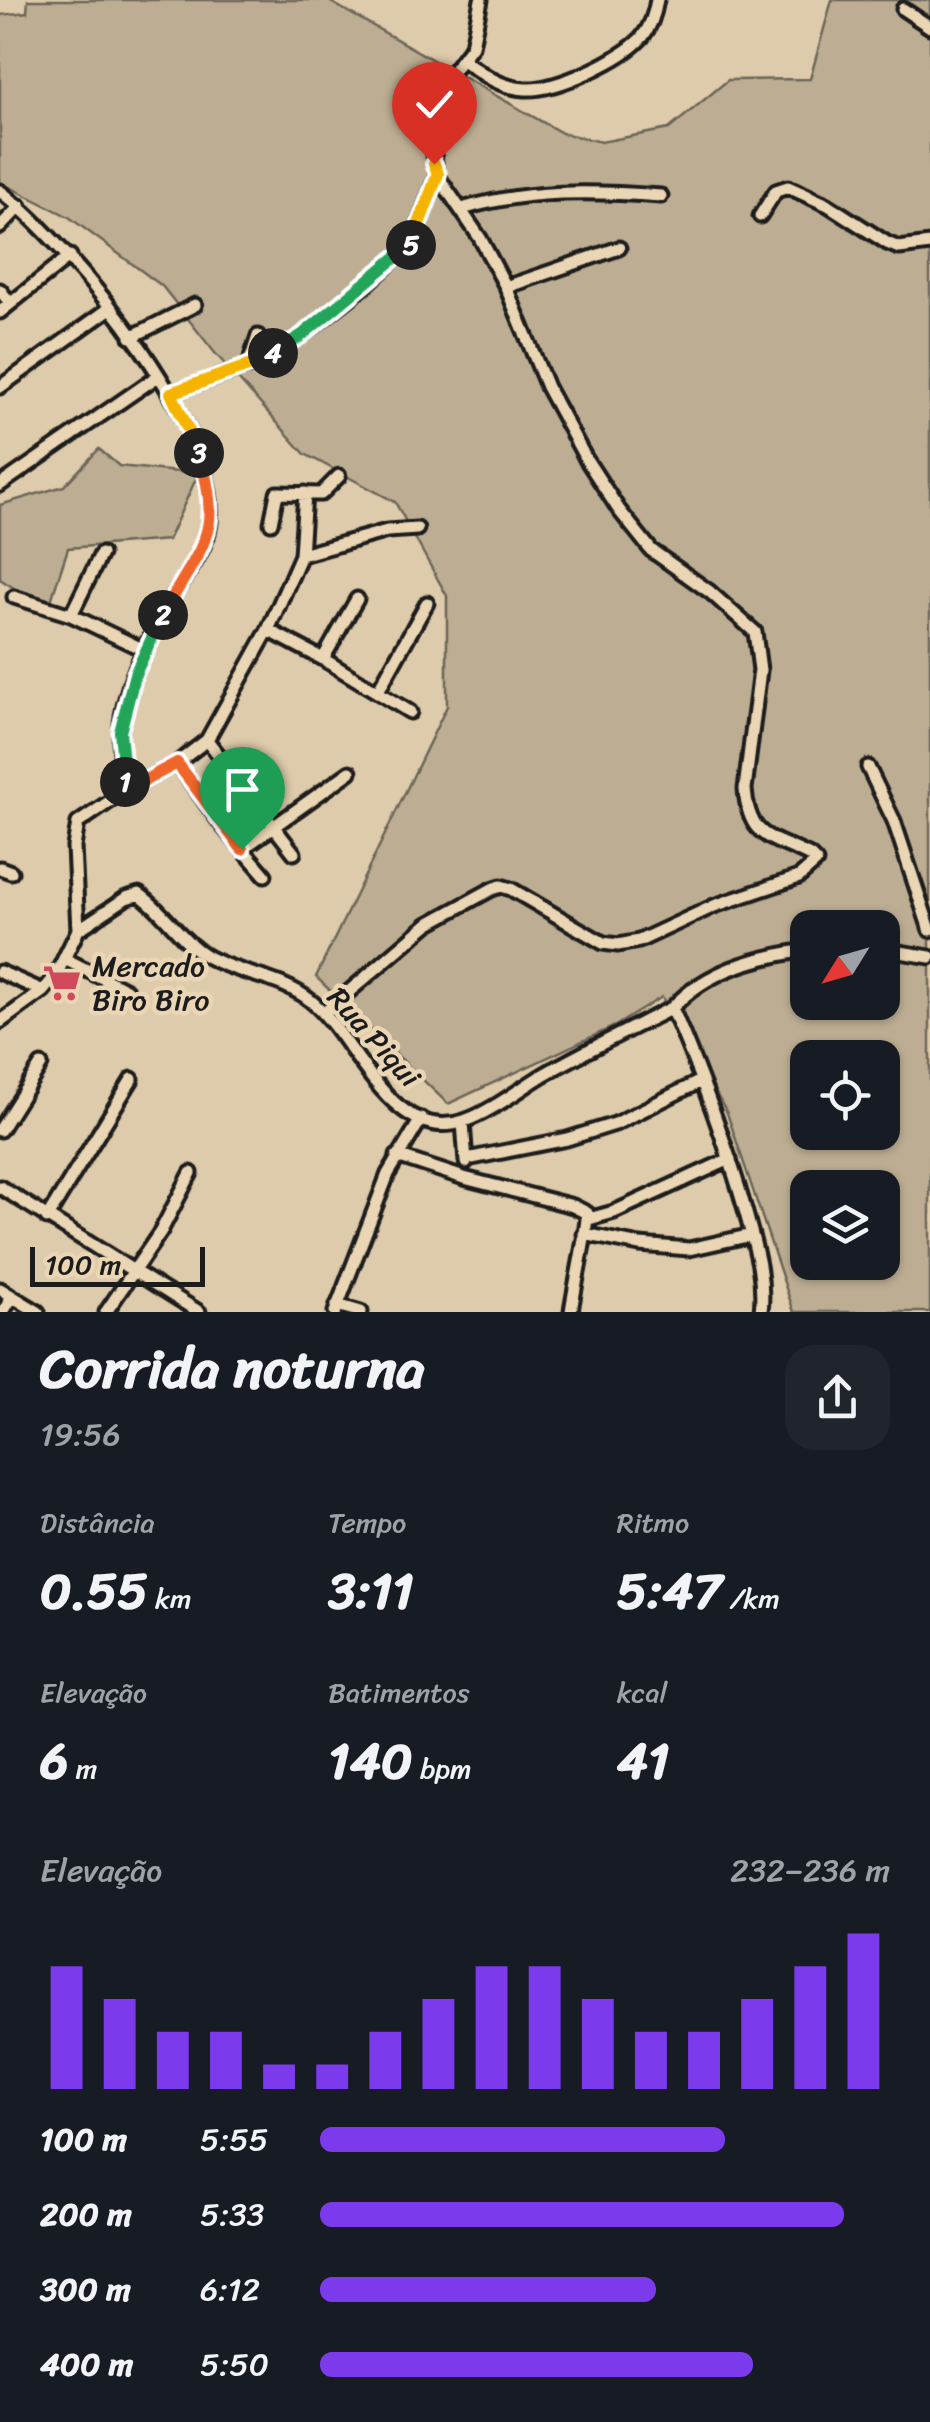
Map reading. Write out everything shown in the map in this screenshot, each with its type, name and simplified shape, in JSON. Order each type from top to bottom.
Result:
[{"type":"street","points":[[324,1013],[428,924],[492,888],[511,889],[603,943],[618,945],[639,941],[714,906],[783,883],[815,865],[814,859],[756,830],[746,808],[760,670],[755,632],[710,592],[651,550],[619,510],[586,460],[547,387],[506,287],[462,208],[438,174],[431,136],[432,114],[442,82],[472,46],[481,0]]},
{"type":"street","points":[[463,60],[493,82],[506,86],[525,90],[553,86],[625,51],[642,37],[658,0]]},
{"type":"street","points":[[903,9],[930,26]]},
{"type":"street","points":[[171,393],[248,366],[301,336],[405,251],[438,174]]},
{"type":"street","points":[[760,216],[776,191],[788,187],[828,204],[899,248],[930,244]]},
{"type":"street","points":[[0,191],[70,256],[171,393],[188,423],[209,486],[210,522],[200,552],[144,650],[120,732],[125,791]]},
{"type":"street","points":[[462,208],[532,192],[661,196]]},
{"type":"street","points":[[0,227],[20,206]]},
{"type":"street","points":[[506,287],[619,248]]},
{"type":"street","points":[[0,290],[5,307],[70,256]]},
{"type":"street","points":[[130,336],[194,305]]},
{"type":"street","points":[[0,387],[109,309]]},
{"type":"street","points":[[248,366],[258,336]]},
{"type":"street","points":[[0,485],[158,376]]},
{"type":"street","points":[[271,523],[277,493],[324,493],[339,476]]},
{"type":"street","points":[[0,1022],[43,991],[65,959],[78,930],[74,847],[78,824],[207,740],[268,630],[301,555],[305,493]]},
{"type":"street","points":[[301,555],[387,530],[418,529]]},
{"type":"street","points":[[71,615],[101,554]]},
{"type":"street","points":[[14,597],[71,615],[144,650]]},
{"type":"street","points":[[323,658],[357,599]]},
{"type":"street","points":[[378,691],[427,603]]},
{"type":"street","points":[[268,630],[323,658],[410,712]]},
{"type":"street","points":[[207,740],[294,852]]},
{"type":"street","points":[[177,763],[264,874]]},
{"type":"street","points":[[868,766],[894,821],[930,930]]},
{"type":"street","points":[[242,849],[350,772]]},
{"type":"street","name":"Rua Piqui","points":[[78,930],[126,898],[139,894],[203,954],[296,992],[324,1013],[376,1085],[421,1119],[463,1122]]},
{"type":"street","points":[[900,952],[930,957]]},
{"type":"street","points":[[464,1178],[467,1159],[463,1122],[579,1055],[672,1008],[695,987],[734,966],[790,954]]},
{"type":"street","points":[[65,959],[126,990]]},
{"type":"street","points":[[0,972],[43,991]]},
{"type":"street","points":[[672,1008],[730,1159],[762,1272],[762,1312]]},
{"type":"street","points":[[0,1130],[40,1065]]},
{"type":"street","points":[[46,1218],[132,1079]]},
{"type":"street","points":[[467,1159],[536,1146],[615,1124],[702,1081]]},
{"type":"street","points":[[361,1312],[336,1308],[396,1156],[421,1119]]},
{"type":"street","points":[[396,1156],[582,1209],[589,1219]]},
{"type":"street","points":[[589,1219],[614,1212],[730,1159]]},
{"type":"street","points":[[106,1312],[161,1232],[192,1173]]},
{"type":"street","points":[[0,1187],[199,1312]]},
{"type":"street","points":[[571,1312],[589,1219]]},
{"type":"street","points":[[584,1234],[640,1245],[688,1248],[752,1235]]},
{"type":"street","points":[[0,1289],[38,1312]]},
{"type":"street","points":[[2,1312],[12,1296]]},
{"type":"shaded area","points":[[28,0],[327,0],[562,133],[601,142],[669,129],[728,80],[810,79],[832,0],[930,0],[930,1312],[794,1312],[727,1113],[662,997],[615,1026],[448,1104],[316,977],[447,706],[447,596],[395,502],[305,454],[215,353],[162,286],[69,217],[0,182],[0,15],[27,12]]},
{"type":"shaded area","points":[[99,449],[119,466],[198,474],[168,540],[68,548],[48,610],[0,579],[0,505],[64,486]]},
{"type":"place","name":"Mercado Biro Biro","points":[[62,983]]},
{"type":"route","points":[[242,849],[177,763],[125,791],[120,732],[135,674],[144,650],[200,552],[210,522],[209,486],[188,423],[171,393],[254,364],[301,336],[365,286],[411,244],[438,174],[434,164]]}]
